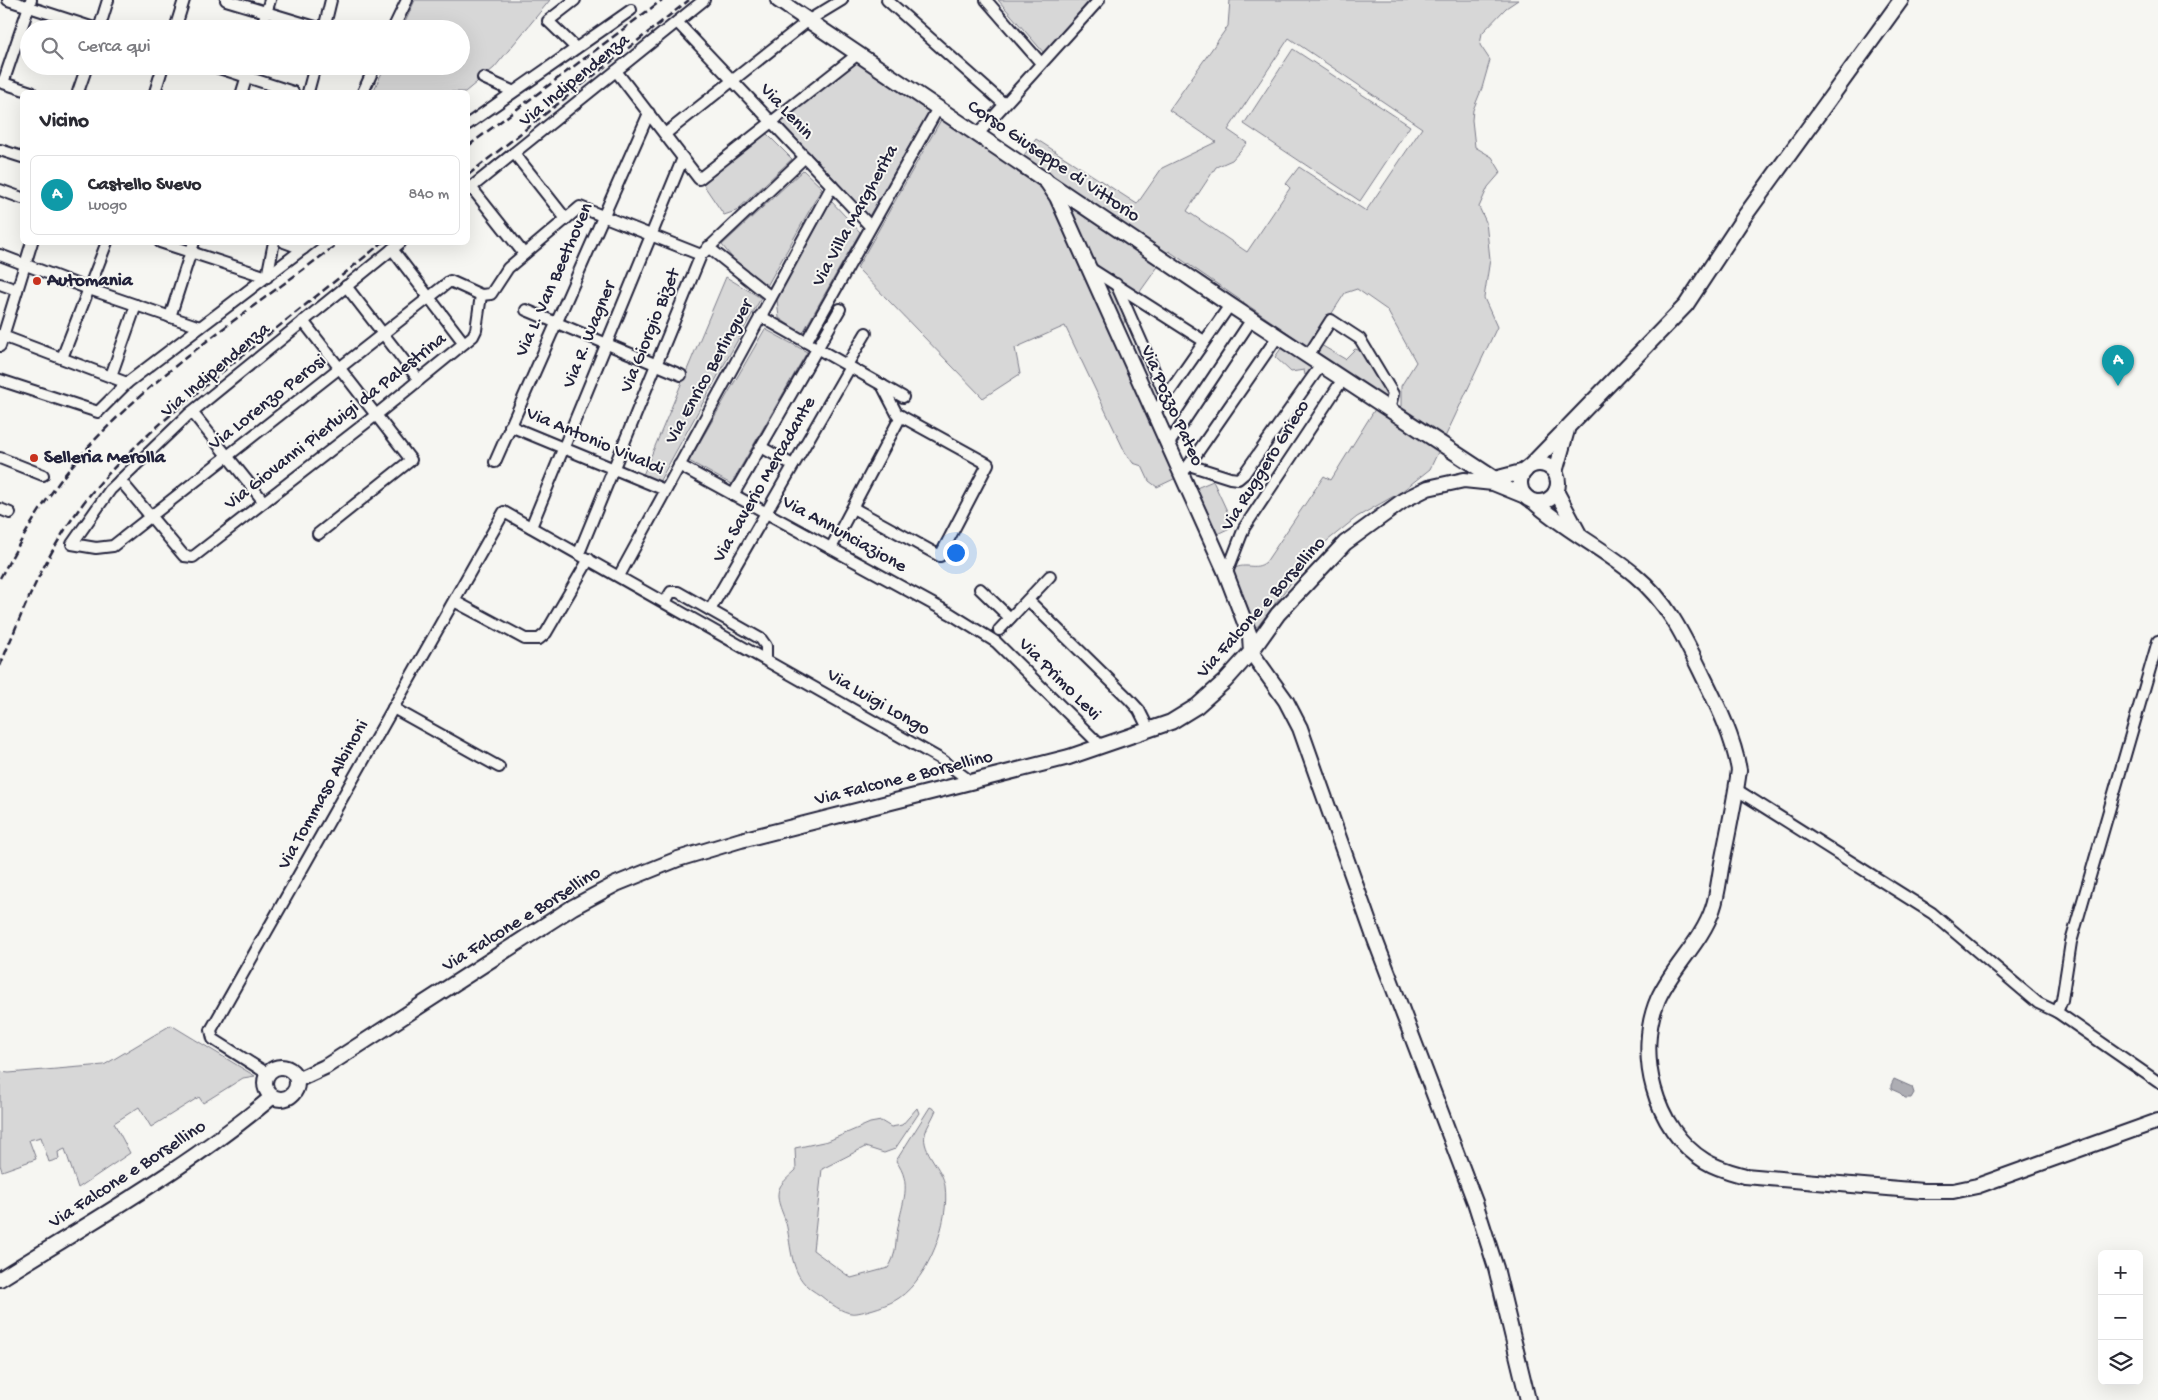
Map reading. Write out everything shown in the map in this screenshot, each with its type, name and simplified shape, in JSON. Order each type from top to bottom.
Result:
[{"type":"street","points":[[8,0],[30,3],[74,20]]},
{"type":"street","points":[[101,20],[108,0]]},
{"type":"street","points":[[178,20],[184,0]]},
{"type":"street","points":[[226,0],[293,20]]},
{"type":"street","points":[[264,20],[270,0]]},
{"type":"street","points":[[325,20],[331,0]]},
{"type":"street","points":[[397,20],[406,0]]},
{"type":"street","points":[[575,0],[548,21],[576,48]]},
{"type":"street","name":"Via Indipendenza","points":[[470,187],[704,0]]},
{"type":"street","name":"Corso Giuseppe di Vittorio","points":[[778,0],[1389,410],[1490,480]]},
{"type":"street","points":[[665,134],[809,20],[842,0]]},
{"type":"street","points":[[887,0],[1004,104]]},
{"type":"street","points":[[986,0],[1041,63]]},
{"type":"street","points":[[978,134],[1099,0]]},
{"type":"street","points":[[1527,469],[1546,466],[1555,472],[1558,478],[1556,491],[1550,499],[1530,499],[1520,481],[1527,469],[1686,305],[1744,217],[1901,0]]},
{"type":"street","points":[[24,20],[30,3]]},
{"type":"street","name":"Via Indipendenza","points":[[470,122],[512,91],[631,10]]},
{"type":"street","name":"Via Lenin","points":[[677,22],[870,226]]},
{"type":"street","points":[[20,32],[2,83],[25,90]]},
{"type":"street","points":[[616,71],[699,179],[858,54]]},
{"type":"street","points":[[79,90],[84,75]]},
{"type":"street","points":[[156,90],[161,75]]},
{"type":"street","points":[[241,75],[287,90]]},
{"type":"street","points":[[309,90],[313,75]]},
{"type":"street","points":[[364,90],[371,75]]},
{"type":"street","points":[[243,90],[247,77]]},
{"type":"street","name":"Via Indipendenza","points":[[483,78],[512,91]]},
{"type":"street","name":"Via Villa Margherita","points":[[806,342],[938,108]]},
{"type":"street","name":"Via L. Van Beethoven","points":[[495,462],[554,324],[649,113]]},
{"type":"street","points":[[0,150],[20,156]]},
{"type":"street","points":[[514,153],[566,219]]},
{"type":"street","name":"Via Giorgio Bizet","points":[[578,553],[705,251],[804,157]]},
{"type":"street","name":"Via R. Wagner","points":[[531,527],[683,158]]},
{"type":"street","name":"Via Pozzo Pateo","points":[[1045,179],[1057,197],[1168,445],[1185,470],[1250,636],[1251,652]]},
{"type":"street","name":"Via Enrico Berlinguer","points":[[619,576],[832,186]]},
{"type":"street","points":[[470,189],[524,254]]},
{"type":"street","points":[[0,190],[20,197]]},
{"type":"street","points":[[481,295],[488,296],[493,293],[504,272],[580,207],[650,235],[705,251],[771,297]]},
{"type":"street","points":[[0,346],[31,245]]},
{"type":"street","points":[[62,358],[106,245]]},
{"type":"street","points":[[179,245],[192,247],[267,277]]},
{"type":"street","points":[[267,277],[273,245]]},
{"type":"street","name":"Via Indipendenza","points":[[72,544],[110,490],[192,412],[397,245]]},
{"type":"street","points":[[0,380],[98,412],[127,383],[308,246]]},
{"type":"street","points":[[170,317],[192,247]]},
{"type":"street","points":[[392,249],[464,343]]},
{"type":"street","points":[[0,255],[89,289],[200,327]]},
{"type":"street","points":[[1088,267],[1204,341]]},
{"type":"street","name":"Via Lorenzo Perosi","points":[[72,544],[96,548],[113,546],[450,282],[481,295]]},
{"type":"street","points":[[0,284],[17,290]]},
{"type":"street","name":"Via Pozzo Pateo","points":[[1116,284],[1166,397]]},
{"type":"street","points":[[346,286],[418,380]]},
{"type":"street","name":"Via Giovanni Pierluigi da Palestrina","points":[[152,517],[187,557],[193,557],[376,415],[464,343],[476,330],[481,295]]},
{"type":"street","points":[[111,376],[136,305]]},
{"type":"street","points":[[1154,414],[1230,305]]},
{"type":"street","name":"Via Villa Margherita","points":[[733,495],[840,309]]},
{"type":"street","points":[[526,310],[554,324],[681,375]]},
{"type":"street","points":[[760,316],[903,397]]},
{"type":"street","points":[[1168,445],[1252,319]]},
{"type":"street","points":[[1308,356],[1331,320],[1357,336],[1393,394],[1389,410]]},
{"type":"street","points":[[303,321],[411,460],[318,534]]},
{"type":"street","name":"Via Saverio Mercadante","points":[[710,610],[866,333]]},
{"type":"street","points":[[2,335],[127,383]]},
{"type":"street","points":[[1278,336],[1185,470],[1238,479],[1244,474],[1321,365]]},
{"type":"street","name":"Via Ruggero Grieco","points":[[1226,575],[1247,522],[1343,380]]},
{"type":"street","points":[[852,508],[940,556],[988,464],[897,414],[882,385]]},
{"type":"street","points":[[192,412],[264,502]]},
{"type":"street","points":[[831,548],[902,416]]},
{"type":"street","name":"Via Antonio Vivaldi","points":[[510,426],[666,490]]},
{"type":"street","points":[[1555,472],[1567,428]]},
{"type":"street","points":[[761,447],[793,465]]},
{"type":"street","points":[[0,458],[43,475]]},
{"type":"street","name":"Via Annunciazione","points":[[679,465],[991,638]]},
{"type":"street","name":"Via Falcone e Borsellino","points":[[297,1080],[325,1067],[566,912],[616,884],[678,859],[741,840],[1102,747],[1171,722],[1197,706],[1225,681],[1251,652],[1278,614],[1345,542],[1381,516],[1428,488],[1464,480],[1490,480],[1527,469]]},
{"type":"street","points":[[120,480],[152,517]]},
{"type":"street","name":"Via Falcone e Borsellino","points":[[1490,480],[1530,499],[1551,517],[1636,576],[1663,602],[1678,623],[1726,723],[1735,748],[1739,770],[1737,790],[1713,908],[1702,933],[1659,997],[1651,1020],[1648,1041],[1649,1066],[1660,1106],[1676,1133],[1704,1161],[1722,1170],[1744,1176],[1923,1192],[1953,1191],[1977,1186],[2158,1122]]},
{"type":"street","points":[[1556,491],[1580,537]]},
{"type":"street","points":[[0,509],[10,513]]},
{"type":"street","name":"Via Luigi Longo","points":[[504,512],[942,760],[970,781]]},
{"type":"street","name":"Via Tommaso Albinoni","points":[[268,1074],[213,1038],[211,1030],[504,512]]},
{"type":"street","points":[[454,601],[525,639],[539,639],[546,633],[589,559]]},
{"type":"street","points":[[999,630],[1050,576]]},
{"type":"street","points":[[980,589],[1010,618]]},
{"type":"street","points":[[664,602],[674,591],[710,610],[761,639],[766,646],[766,659]]},
{"type":"street","points":[[1028,600],[1139,710],[1149,730]]},
{"type":"street","name":"Via Primo Levi","points":[[991,638],[1102,747]]},
{"type":"street","points":[[2057,1012],[2062,1000],[2071,942],[2158,641]]},
{"type":"street","points":[[1251,652],[1286,701],[1311,756],[1373,934],[1475,1202],[1496,1268],[1528,1400]]},
{"type":"street","points":[[393,708],[499,767]]},
{"type":"street","points":[[1737,790],[1932,913],[2038,1003],[2057,1012],[2158,1082]]},
{"type":"street","points":[[276,1068],[287,1068],[295,1075],[297,1080],[292,1095],[282,1099],[272,1096],[265,1084],[268,1074],[276,1068]]},
{"type":"street","name":"Via Falcone e Borsellino","points":[[0,1279],[131,1198],[246,1119],[272,1096]]},
{"type":"shaded area","points":[[415,0],[550,0],[494,68],[467,90],[374,90],[381,75],[470,75],[470,20],[406,20]]},
{"type":"shaded area","points":[[998,0],[1090,0],[1044,53]]},
{"type":"shaded area","points":[[1230,0],[1518,0],[1506,8],[1482,33],[1480,45],[1490,60],[1473,110],[1472,120],[1475,147],[1492,157],[1501,172],[1488,187],[1479,207],[1486,222],[1490,259],[1484,298],[1497,327],[1430,469],[1401,492],[1357,517],[1327,541],[1306,563],[1258,626],[1254,628],[1230,571],[1240,566],[1257,566],[1266,562],[1324,476],[1331,480],[1375,409],[1401,411],[1401,386],[1416,362],[1387,310],[1357,289],[1345,293],[1314,341],[1345,359],[1355,349],[1365,352],[1388,393],[1384,399],[1169,251],[1132,303],[1116,342],[1176,478],[1157,487],[1149,481],[1142,466],[1133,463],[1125,452],[1065,326],[1015,348],[1020,374],[983,398],[857,268],[942,118],[978,145],[981,144],[1015,167],[1036,139],[1137,204],[1162,168],[1216,142],[1169,110],[1228,26]],"holes":[[[1289,38],[1422,128],[1366,211],[1299,167],[1286,184],[1290,188],[1247,252],[1187,211],[1216,167],[1232,160],[1247,143],[1228,130]]]},
{"type":"shaded area","points":[[1293,49],[1410,126],[1360,201],[1244,124]]},
{"type":"shaded area","points":[[856,60],[930,110],[869,216],[780,121]]},
{"type":"shaded area","points":[[766,133],[792,159],[736,211],[724,215],[703,184]]},
{"type":"shaded area","points":[[803,170],[822,188],[767,286],[734,260],[722,245]]},
{"type":"shaded area","points":[[831,201],[860,232],[802,334],[779,318],[777,299]]},
{"type":"shaded area","points":[[726,277],[761,298],[659,482],[643,475]]},
{"type":"shaded area","points":[[765,329],[807,352],[731,484],[689,461]]},
{"type":"shaded area","points":[[1282,347],[1314,368],[1305,375],[1304,370],[1291,372],[1275,357]]},
{"type":"shaded area","points":[[1213,481],[1234,526],[1215,535],[1194,489]]},
{"type":"shaded area","points":[[171,1025],[255,1076],[243,1078],[203,1103],[199,1097],[151,1127],[139,1107],[114,1123],[130,1153],[78,1188],[65,1149],[58,1152],[59,1159],[49,1162],[41,1137],[29,1140],[36,1159],[2,1171],[0,1165],[0,1072],[9,1073],[104,1065]]},
{"type":"shaded area","points":[[1894,1079],[1912,1087],[1914,1093],[1911,1098],[1905,1098],[1900,1093],[1891,1089]]},
{"type":"shaded area","points":[[930,1107],[936,1110],[925,1134],[926,1147],[943,1179],[946,1200],[941,1231],[935,1247],[920,1277],[910,1289],[895,1301],[857,1313],[844,1311],[807,1286],[796,1271],[778,1196],[781,1185],[796,1170],[795,1148],[828,1141],[870,1123],[881,1121],[891,1127],[902,1125],[917,1108],[919,1113],[895,1149],[884,1153],[865,1147],[822,1169],[813,1250],[851,1278],[888,1268],[894,1253],[905,1193],[904,1178],[896,1161]]},
{"type":"railway","points":[[470,144],[662,0]]},
{"type":"railway","points":[[470,173],[689,0]]},
{"type":"railway","points":[[0,578],[48,497],[96,439],[127,408],[196,350],[336,245]]},
{"type":"railway","points":[[0,666],[20,618],[54,548],[83,504],[114,467],[181,406],[379,245]]},
{"type":"place","name":"Automania","points":[[37,281]]},
{"type":"place","name":"Castello Svevo","points":[[2118,386]]},
{"type":"place","name":"Selleria Merolla","points":[[34,458]]}]
